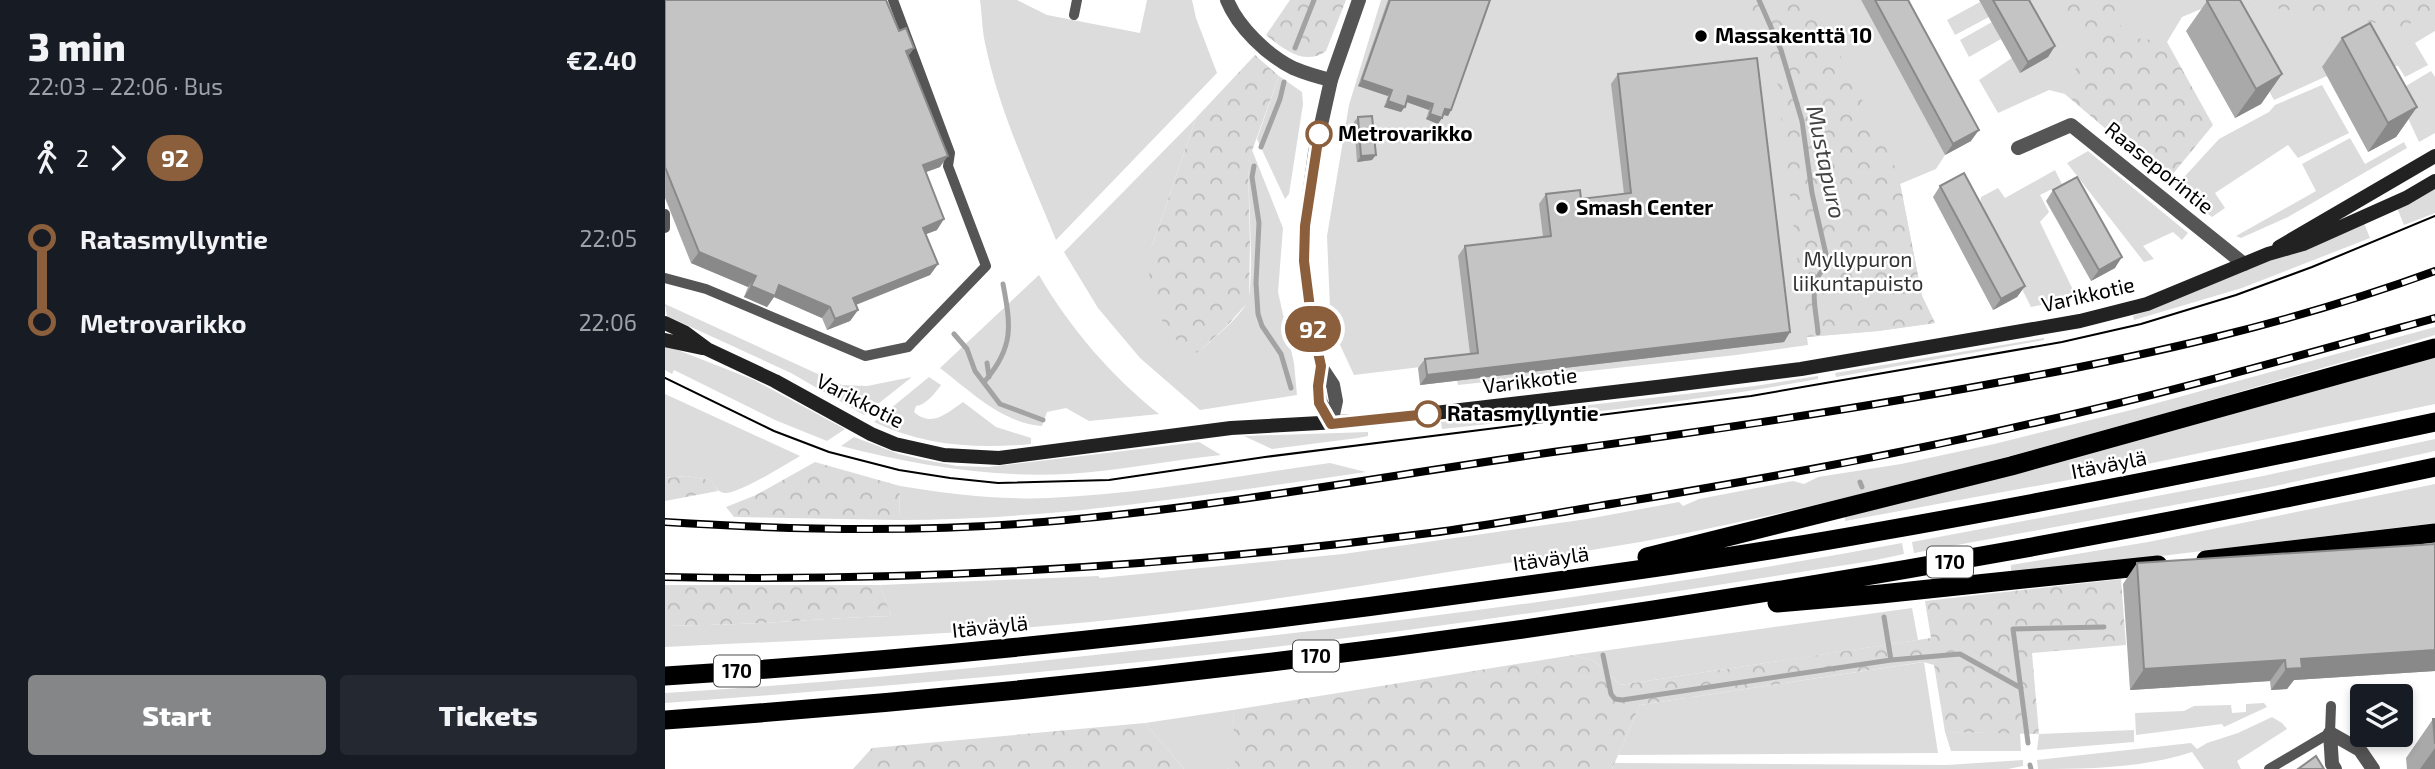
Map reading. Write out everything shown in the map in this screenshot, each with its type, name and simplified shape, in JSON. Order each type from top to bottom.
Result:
[{"type":"highway","points":[[1551,582],[2011,466],[2435,348]]},
{"type":"highway","name":"Itäväylä","points":[[665,676],[1073,641],[1315,615],[1551,582],[1870,533],[2263,459],[2435,422]]},
{"type":"highway","name":"170","points":[[665,720],[1077,684],[1630,615],[1903,570],[2269,502],[2435,467]]},
{"type":"highway","points":[[1630,615],[1881,594],[2186,563],[2435,533]]},
{"type":"main road","points":[[2268,254],[2296,235],[2435,156]]},
{"type":"main road","points":[[2244,264],[2303,244],[2435,181]]},
{"type":"main road","name":"Varikkotie","points":[[665,323],[684,332],[707,349],[775,381],[871,434],[895,444],[944,455],[999,458],[1231,428],[1331,424],[1801,369],[2112,314],[2147,303],[2244,264]]},
{"type":"main road","name":"Varikkotie","points":[[665,340],[707,349]]},
{"type":"street","points":[[1227,0],[1242,24],[1271,53],[1293,68],[1331,80]]},
{"type":"street","points":[[1331,424],[1319,403],[1321,366],[1304,261],[1305,226],[1315,152],[1331,80],[1359,0]]},
{"type":"street","name":"Raaseporintie","points":[[2018,148],[2071,125],[2244,264]]},
{"type":"street","points":[[2330,733],[2332,764],[2335,769]]},
{"type":"street","points":[[2330,733],[2360,750],[2373,769]]},
{"type":"lane","points":[[665,278],[706,289],[865,356],[908,347],[986,266],[948,166],[950,153],[893,0]]},
{"type":"lane","points":[[1074,15],[1077,0]]},
{"type":"lane","points":[[665,214],[665,228]]},
{"type":"lane","points":[[2269,769],[2330,733],[2332,706]]},
{"type":"green space","points":[[980,0],[1017,0],[1047,15],[1140,33],[1147,0],[1192,0],[1217,73],[1056,240],[998,93],[985,43]]},
{"type":"green space","points":[[1290,0],[1346,0],[1326,51],[1310,57],[1294,54],[1266,35]]},
{"type":"green space","name":"Smash Center","points":[[1381,0],[1861,0],[1945,155],[1936,169],[1900,184],[1922,296],[1935,323],[1807,337],[1808,345],[1736,355],[1458,385],[1454,363],[1354,375],[1334,332],[1330,308],[1327,236],[1349,105]]},
{"type":"green space","name":"Myllypuron liikuntapuisto","points":[[1746,0],[1813,0],[1898,173],[1922,296],[1935,323],[1806,337],[1776,70]]},
{"type":"green space","points":[[2015,0],[2435,0],[2435,31],[2415,43],[2428,65],[2405,77],[2398,66],[2322,67],[2327,76],[2274,100],[2220,1],[2182,17],[2167,42],[2123,143],[2065,94],[2049,90],[1998,113],[1979,80],[2012,58]]},
{"type":"green space","points":[[2059,0],[2115,0],[2123,16],[2120,24],[2126,37],[2167,42],[2213,125],[2167,181],[2065,94],[2086,44]]},
{"type":"green space","points":[[2220,0],[2435,0],[2435,11],[2403,27]]},
{"type":"green space","points":[[1980,2],[1989,17],[1955,35],[1947,20]]},
{"type":"green space","points":[[1992,22],[2001,39],[1969,57],[1960,40]]},
{"type":"green space","points":[[1255,55],[1279,76],[1248,162],[1249,301],[1225,328],[1197,353],[1169,335],[1148,291],[1151,249],[1196,118]]},
{"type":"green space","points":[[2431,71],[2435,77],[2435,133],[2419,142],[2396,92]]},
{"type":"green space","points":[[1279,76],[1302,92],[1303,104],[1289,194],[1285,199],[1257,139]]},
{"type":"green space","points":[[2322,85],[2349,133],[2298,158],[2288,145],[2215,193],[2225,208],[2212,217],[2175,187],[2219,139],[2269,112],[2275,105]]},
{"type":"green space","points":[[1196,118],[1151,249],[1197,353],[1230,323],[1247,303],[1251,279],[1248,162],[1252,150],[1283,228],[1278,292],[1294,363],[1297,395],[1200,410],[1140,358],[1098,308],[1064,252]]},
{"type":"green space","points":[[2350,138],[2365,164],[2404,142],[2407,148],[2288,217],[2241,238],[2236,236],[2316,191],[2302,164]]},
{"type":"green space","points":[[2088,151],[2188,233],[2182,240],[2173,232],[2143,246],[2154,259],[2144,262],[2067,163]]},
{"type":"green space","points":[[2055,170],[2062,184],[2040,195],[2049,212],[2040,222],[2077,298],[2031,307],[1980,205],[1981,197],[1998,188],[2005,198]]},
{"type":"green space","points":[[2435,187],[2435,213],[2404,225],[2397,208]]},
{"type":"green space","points":[[2364,223],[2370,238],[2242,288],[2134,320],[2133,316]]},
{"type":"green space","points":[[1039,275],[1064,314],[1093,350],[1124,384],[1159,414],[1089,421],[1066,408],[1047,412],[1042,426],[1027,424],[987,404],[940,368]]},
{"type":"green space","points":[[665,304],[842,385],[867,386],[912,377],[864,415],[791,373],[667,316]]},
{"type":"green space","points":[[2435,327],[2435,335],[2047,446],[1863,494],[1648,540],[1289,597],[1129,618],[977,631],[665,647],[665,625],[721,625],[891,616],[880,585],[1100,578],[1343,554],[1587,519],[1679,502],[1683,506],[1699,499],[1793,481],[1804,484],[1818,477],[1901,464],[1994,444],[2135,409]]},
{"type":"green space","points":[[2044,338],[1836,377],[1835,373]]},
{"type":"green space","points":[[665,345],[754,380],[845,429],[827,441],[775,420],[674,370],[672,374],[665,370]]},
{"type":"green space","points":[[2435,355],[2435,404],[2085,477],[1845,521],[1845,515]]},
{"type":"green space","points":[[1818,376],[1818,379],[1725,395],[1631,407],[1442,429],[1441,422],[1755,386]]},
{"type":"green space","points":[[929,377],[941,385],[927,401],[916,406],[914,412],[921,417],[939,417],[963,402],[996,427],[1031,438],[1031,444],[951,444],[912,436],[874,422]]},
{"type":"green space","points":[[665,394],[800,456],[754,483],[727,493],[719,491],[710,480],[686,476],[665,478]]},
{"type":"green space","points":[[1368,432],[1368,436],[1358,438],[1272,449],[1244,436]]},
{"type":"green space","points":[[854,437],[899,454],[957,466],[988,467],[1199,442],[1221,455],[1086,473],[1010,474],[953,469],[841,446]]},
{"type":"green space","points":[[2435,439],[2435,451],[2266,488],[1914,553],[1912,542],[2263,476]]},
{"type":"green space","points":[[815,462],[900,486],[899,520],[734,517],[726,507],[756,495]]},
{"type":"green space","points":[[1330,463],[1366,472],[1075,511],[899,520],[900,486],[974,496],[1049,498],[1155,489]]},
{"type":"green space","points":[[686,476],[710,480],[718,491],[665,501],[665,478]]},
{"type":"green space","points":[[2435,484],[2435,523],[2011,574],[2011,565],[2148,542]]},
{"type":"green space","points":[[1902,543],[1904,554],[1871,561],[1385,633],[1072,669],[665,703],[665,693],[985,667],[1449,614],[1631,589]]},
{"type":"green space","points":[[2121,579],[2126,645],[2032,653],[2039,734],[1945,732],[1934,665],[1923,662],[1640,705],[1612,769],[1227,769],[1235,764],[1233,710],[1573,655],[1595,661],[1620,685],[1931,638],[1925,601]]},
{"type":"green space","points":[[665,585],[880,585],[891,616],[721,625],[665,625]]},
{"type":"green space","points":[[1912,608],[1918,640],[1620,685],[1595,661],[1573,655]]},
{"type":"green space","points":[[1924,662],[1938,753],[1618,755],[1640,705]]},
{"type":"green space","points":[[2264,703],[2267,707],[2224,727],[2222,724],[2136,735],[2135,713],[2231,705],[2232,713],[2246,712],[2246,704]]},
{"type":"green space","points":[[1233,710],[1236,765],[1227,769],[1184,769],[1145,723]]},
{"type":"green space","points":[[2272,717],[2287,729],[2237,761],[2241,769],[2204,769],[2192,752],[2135,764],[2038,769],[2037,760],[2191,743],[2197,749]]},
{"type":"green space","points":[[1145,723],[1184,769],[853,769],[872,748]]},
{"type":"green space","points":[[2134,730],[2134,742],[2037,750],[2039,734]]},
{"type":"green space","points":[[1945,732],[2020,733],[2021,751],[1951,751]]},
{"type":"green space","points":[[2023,760],[2023,766],[2008,769],[1612,769],[1615,763],[1947,765]]},
{"type":"building","points":[[665,0],[886,0],[899,31],[906,28],[914,48],[906,51],[948,156],[923,165],[944,219],[923,228],[938,264],[853,298],[858,310],[835,319],[830,307],[779,285],[775,296],[751,286],[756,276],[699,252],[665,167]]},
{"type":"building","points":[[1390,0],[1490,0],[1451,110],[1445,109],[1442,118],[1430,114],[1433,104],[1408,96],[1405,107],[1388,101],[1392,90],[1362,80]]},
{"type":"building","points":[[1875,0],[1908,0],[1979,130],[1953,144]]},
{"type":"building","points":[[1993,0],[2029,0],[2055,46],[2028,62]]},
{"type":"building","points":[[2240,0],[2282,74],[2256,89],[2207,1]]},
{"type":"building","points":[[2370,23],[2417,107],[2388,123],[2342,38]]},
{"type":"building","points":[[1757,58],[1790,332],[1427,375],[1425,359],[1478,353],[1465,246],[1551,236],[1546,194],[1580,190],[1581,199],[1631,193],[1618,74]]},
{"type":"building","points":[[1372,116],[1376,155],[1361,156],[1358,117]]},
{"type":"building","points":[[1964,173],[2025,286],[2001,299],[1940,186]]},
{"type":"building","points":[[2077,177],[2122,257],[2099,270],[2053,190]]},
{"type":"building","points":[[2435,544],[2435,650],[2301,659],[2302,668],[2286,669],[2285,660],[2144,669],[2137,563]]},
{"type":"building","points":[[2316,756],[2324,769],[2298,769]]},
{"type":"waterway","points":[[1295,48],[1314,0]]},
{"type":"waterway","name":"Mustapuro","points":[[1759,0],[1781,50],[1802,121],[1812,193],[1828,263],[1819,275],[1814,290],[1818,333]]},
{"type":"waterway","points":[[1261,147],[1284,82]]},
{"type":"waterway","points":[[1254,166],[1252,177],[1259,223],[1256,283],[1258,314],[1262,326],[1281,354],[1291,388]]},
{"type":"waterway","points":[[985,381],[1001,357],[1008,336],[1008,312],[1003,284]]},
{"type":"waterway","points":[[954,334],[967,349],[975,371],[1000,404],[1043,420]]},
{"type":"waterway","points":[[987,363],[989,377]]},
{"type":"waterway","name":"Mustapuro","points":[[1860,482],[1862,487]]},
{"type":"waterway","name":"Mustapuro","points":[[1884,617],[1891,660],[1960,654],[2021,688]]},
{"type":"waterway","points":[[2028,743],[2013,629],[2104,627]]},
{"type":"waterway","points":[[1603,655],[1611,694],[1615,699],[1622,700],[1891,660]]},
{"type":"waterway","name":"Mustapuro","points":[[2030,765],[2031,769]]},
{"type":"tram line","points":[[665,378],[774,431],[829,452],[899,470],[998,483],[1109,480],[1265,457],[1751,396],[2062,342],[2141,324],[2236,295],[2435,216]]},
{"type":"railway","points":[[665,522],[759,527],[949,528],[1107,516],[1235,500],[1772,421],[2047,374],[2270,323],[2435,271]]},
{"type":"railway","points":[[665,577],[857,577],[1048,569],[1335,545],[1454,530],[1774,476],[1982,435],[2185,386],[2435,318]]},
{"type":"bus line","name":"92","points":[[1319,134],[1305,226],[1304,261],[1312,324],[1321,366],[1319,403],[1331,424],[1428,414]]},
{"type":"place","name":"Massakenttä 10","points":[[1701,36]]},
{"type":"place","name":"Metrovarikko","points":[[1319,134]]},
{"type":"place","name":"Smash Center","points":[[1562,208]]},
{"type":"place","name":"Ratasmyllyntie","points":[[1428,414]]}]
